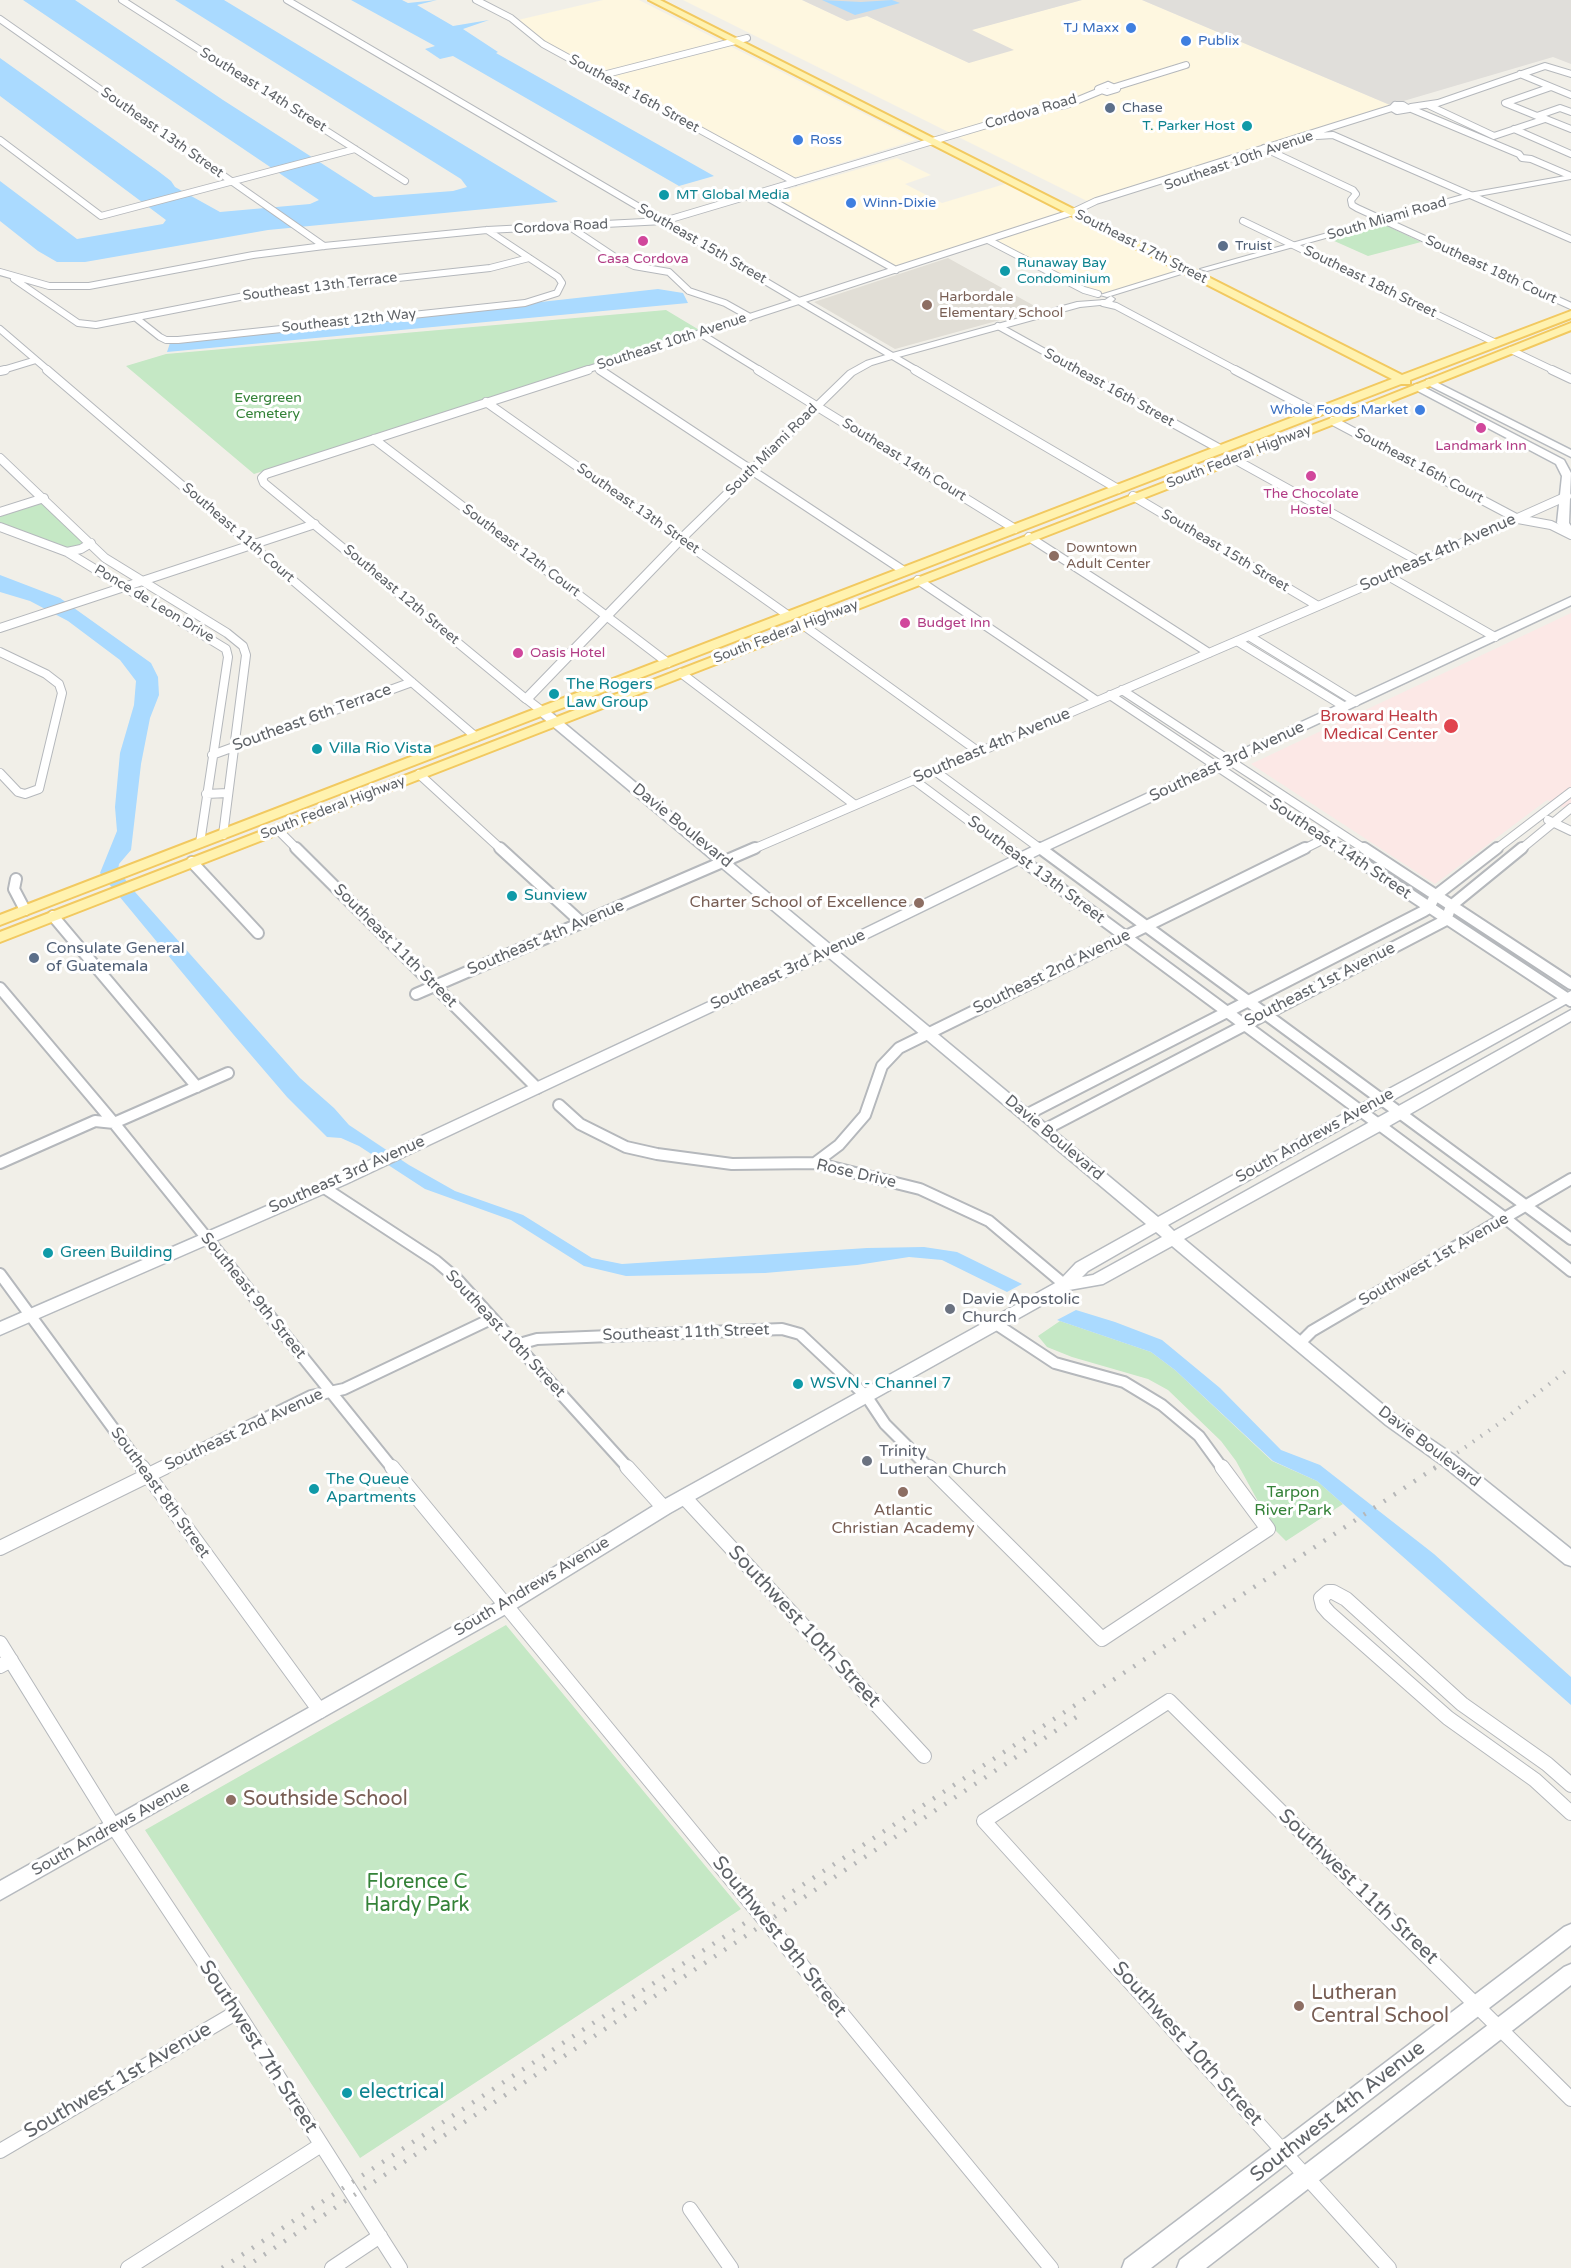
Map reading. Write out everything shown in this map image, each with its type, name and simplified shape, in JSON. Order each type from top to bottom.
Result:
[{"type":"main road","name":"Southeast 17th Street","points":[[653,0],[934,141],[1204,269],[1569,452]]},
{"type":"main road","name":"Southeast 17th Street","points":[[670,0],[947,137],[1173,264],[1418,387],[1560,462],[1567,476],[1567,496],[1562,513],[1563,523],[1571,534]]},
{"type":"main road","points":[[831,90],[860,94]]},
{"type":"main road","points":[[844,96],[873,100]]},
{"type":"main road","points":[[1173,264],[1204,269]]},
{"type":"main road","name":"South Federal Highway","points":[[0,937],[1029,537],[1118,495],[1143,479],[1571,314]]},
{"type":"main road","name":"South Federal Highway","points":[[0,920],[1015,529],[1118,495],[1133,496],[1333,422],[1571,326]]},
{"type":"main road","points":[[1498,429],[1512,423]]},
{"type":"main road","points":[[1133,496],[1135,488],[1143,479]]},
{"type":"main road","name":"Southeast 3rd Avenue","points":[[0,1329],[341,1180],[830,951],[1019,858],[1571,601]]},
{"type":"main road","points":[[802,625],[811,608]]},
{"type":"main road","points":[[776,636],[785,627],[789,616]]},
{"type":"main road","name":"Davie Boulevard","points":[[542,711],[1392,1421],[1487,1491],[1571,1559]]},
{"type":"main road","points":[[277,829],[280,821],[295,807]]},
{"type":"main road","points":[[192,862],[215,846],[223,834]]},
{"type":"main road","name":"South Andrews Avenue","points":[[0,1891],[507,1605],[664,1508],[1065,1285],[1082,1267],[1359,1111],[1569,998]]},
{"type":"main road","name":"South Andrews Avenue","points":[[1065,1285],[1097,1280],[1378,1125],[1571,1015]]},
{"type":"main road","name":"Southwest 4th Avenue","points":[[1133,2268],[1571,1933]]},
{"type":"main road","name":"Southwest 4th Avenue","points":[[1188,2268],[1571,1973]]},
{"type":"street","name":"Southeast 14th Street","points":[[122,0],[405,181]]},
{"type":"street","name":"Southeast 15th Street","points":[[287,0],[892,356],[1118,495]]},
{"type":"street","name":"Southeast 16th Street","points":[[476,0],[511,18],[532,37],[599,76],[795,182]]},
{"type":"street","name":"Southeast 13th Street","points":[[0,20],[324,246]]},
{"type":"street","points":[[599,76],[747,38]]},
{"type":"street","name":"Cordova Road","points":[[9,275],[62,288],[89,286],[253,255],[324,246],[487,230],[664,222],[1037,110],[1066,105],[1100,91],[1114,92],[1118,89],[1115,87],[1186,65]]},
{"type":"street","name":"Southeast 10th Avenue","points":[[1078,210],[1096,201],[1225,161],[1313,137],[1400,105],[1409,108],[1428,105],[1545,66],[1571,74]]},
{"type":"street","points":[[1520,75],[1571,95]]},
{"type":"street","points":[[1551,87],[1505,103],[1571,129]]},
{"type":"street","points":[[1538,116],[1571,104]]},
{"type":"street","points":[[1428,105],[1494,136],[1545,119]]},
{"type":"street","points":[[1409,108],[1519,154],[1521,158],[1531,159],[1571,177]]},
{"type":"street","points":[[1560,108],[1571,112]]},
{"type":"street","name":"Southeast 10th Avenue","points":[[261,478],[266,474],[486,402],[1078,210],[1103,205],[1232,164],[1393,109]]},
{"type":"street","points":[[1514,129],[1571,154]]},
{"type":"street","points":[[1313,137],[1333,135],[1571,239]]},
{"type":"street","points":[[0,140],[101,216],[355,149]]},
{"type":"street","name":"Southeast 18th Court","points":[[1268,150],[1353,190],[1356,194],[1351,200],[1352,205],[1571,306]]},
{"type":"street","points":[[1225,161],[1232,164]]},
{"type":"street","name":"South Miami Road","points":[[1204,269],[1472,195],[1571,177]]},
{"type":"street","points":[[759,193],[896,270]]},
{"type":"street","name":"Southeast 18th Street","points":[[1243,221],[1496,343]]},
{"type":"street","points":[[570,227],[615,257],[634,266],[669,272],[689,291],[725,303],[750,317]]},
{"type":"street","points":[[487,230],[529,258]]},
{"type":"street","points":[[988,240],[1316,412]]},
{"type":"street","name":"Southeast 12th Way","points":[[136,318],[160,337],[178,340],[525,303],[557,293],[562,283],[558,277],[529,258]]},
{"type":"street","name":"Southeast 13th Terrace","points":[[44,300],[78,323],[96,325],[292,288],[490,267],[529,258]]},
{"type":"street","points":[[0,272],[9,275],[44,300],[49,294],[62,288]]},
{"type":"street","name":"South Miami Road","points":[[526,699],[681,539],[816,405],[860,367],[892,356],[1190,273]]},
{"type":"street","name":"Southeast 16th Street","points":[[998,327],[1220,449]]},
{"type":"street","name":"Southeast 11th Court","points":[[0,329],[476,737]]},
{"type":"street","name":"Southeast 14th Court","points":[[701,334],[1015,529]]},
{"type":"street","points":[[1511,350],[1571,379]]},
{"type":"street","points":[[0,370],[36,360]]},
{"type":"street","points":[[596,367],[904,571]]},
{"type":"street","name":"Southeast 13th Street","points":[[486,402],[789,616]]},
{"type":"street","name":"Southeast 16th Court","points":[[1333,422],[1518,519],[1551,525],[1571,534]]},
{"type":"street","name":"Southeast 12th Court","points":[[374,439],[668,663]]},
{"type":"street","points":[[0,458],[105,558],[140,581]]},
{"type":"street","points":[[1234,459],[1420,562]]},
{"type":"street","name":"Southeast 12th Street","points":[[261,478],[264,483],[542,711]]},
{"type":"street","name":"Southeast 15th Street","points":[[1133,496],[1318,606]]},
{"type":"street","name":"Southeast 4th Avenue","points":[[416,994],[1388,576],[1567,496]]},
{"type":"street","points":[[0,512],[44,498]]},
{"type":"street","points":[[0,628],[315,524]]},
{"type":"street","name":"Ponce de Leon Drive","points":[[0,527],[67,552],[226,649],[228,657],[200,843]]},
{"type":"street","points":[[1029,537],[1209,652]]},
{"type":"street","points":[[67,552],[81,549],[91,543]]},
{"type":"street","points":[[1388,576],[1495,637]]},
{"type":"street","points":[[918,580],[1097,701]]},
{"type":"street","name":"Ponce de Leon Drive","points":[[140,581],[227,633],[243,646],[246,655],[223,834]]},
{"type":"street","points":[[146,599],[160,593]]},
{"type":"street","points":[[802,625],[979,752]]},
{"type":"street","points":[[1248,636],[1350,704]]},
{"type":"street","points":[[1237,641],[1350,704]]},
{"type":"street","points":[[0,652],[46,674],[58,684],[62,693],[39,789],[25,794],[18,792],[0,773]]},
{"type":"street","points":[[681,673],[855,805]]},
{"type":"street","name":"Southeast 6th Terrace","points":[[212,755],[412,682]]},
{"type":"street","name":"Southeast 14th Street","points":[[1122,690],[1451,906]]},
{"type":"street","name":"Southeast 14th Street","points":[[1110,695],[1446,920],[1569,998]]},
{"type":"street","name":"Southeast 13th Street","points":[[935,771],[1250,1001],[1379,1100],[1571,1239]]},
{"type":"street","points":[[419,774],[582,922]]},
{"type":"street","name":"Southeast 13th Street","points":[[915,780],[1505,1218],[1571,1271]]},
{"type":"street","points":[[1429,908],[1435,896],[1571,792]]},
{"type":"street","points":[[206,794],[228,794]]},
{"type":"street","points":[[1446,920],[1451,906],[1552,822],[1566,817],[1571,808]]},
{"type":"street","points":[[1549,809],[1566,817]]},
{"type":"street","points":[[1539,816],[1571,831]]},
{"type":"street","name":"Southeast 11th Street","points":[[277,829],[537,1088]]},
{"type":"street","name":"Southeast 2nd Avenue","points":[[815,1163],[839,1145],[866,1115],[882,1065],[899,1047],[1338,832]]},
{"type":"street","points":[[1496,851],[1509,858]]},
{"type":"street","points":[[192,862],[258,933]]},
{"type":"street","points":[[16,879],[14,889],[25,910]]},
{"type":"street","points":[[1451,906],[1571,984]]},
{"type":"street","name":"Southeast 1st Avenue","points":[[1026,1115],[1429,908]]},
{"type":"street","points":[[53,916],[198,1087]]},
{"type":"street","name":"Southeast 1st Avenue","points":[[1044,1130],[1446,920]]},
{"type":"street","name":"Southeast 9th Street","points":[[0,988],[114,1123],[329,1390],[507,1605]]},
{"type":"street","points":[[0,1163],[95,1121],[114,1123],[228,1073]]},
{"type":"street","name":"Rose Drive","points":[[559,1105],[580,1124],[626,1147],[657,1154],[732,1164],[815,1163],[920,1189],[989,1221],[1065,1285]]},
{"type":"street","name":"Southwest 1st Avenue","points":[[1300,1343],[1312,1331],[1571,1179]]},
{"type":"street","name":"Southeast 10th Street","points":[[323,1187],[436,1261],[456,1278],[664,1508]]},
{"type":"street","name":"Southeast 8th Street","points":[[0,1274],[320,1711]]},
{"type":"street","name":"Southeast 2nd Avenue","points":[[0,1548],[311,1396],[329,1390],[344,1389],[491,1319]]},
{"type":"street","points":[[867,1397],[885,1424],[1102,1638],[1268,1529],[1199,1436],[1162,1405],[1124,1382],[1055,1363],[996,1324]]},
{"type":"street","name":"Southeast 11th Street","points":[[516,1345],[537,1339],[782,1329],[800,1334],[867,1397]]},
{"type":"street","name":"Southwest 10th Street","points":[[684,1497],[924,1756]]},
{"type":"street","points":[[1571,1785],[1547,1764],[1462,1704],[1346,1599],[1333,1592],[1328,1592],[1321,1598],[1323,1606],[1329,1613],[1461,1729],[1535,1780],[1571,1813]]},
{"type":"street","name":"Southwest 9th Street","points":[[507,1605],[1051,2268]]},
{"type":"street","name":"Southwest 7th Street","points":[[0,1643],[5,1663],[237,2012],[400,2268]]},
{"type":"street","name":"Southwest 10th Street","points":[[1169,1701],[984,1821],[1389,2268]]},
{"type":"street","name":"Southwest 11th Street","points":[[1169,1701],[1571,2099]]},
{"type":"street","name":"Southwest 1st Avenue","points":[[0,2151],[237,2012]]},
{"type":"street","points":[[128,2268],[321,2145]]},
{"type":"street","points":[[690,2209],[731,2268]]},
{"type":"street","points":[[332,2268],[380,2236]]},
{"type":"shaded area","points":[[603,0],[639,0],[916,140],[793,178],[536,38],[518,20]]},
{"type":"shaded area","points":[[683,0],[802,0],[847,21],[867,16],[969,63],[970,30],[1082,0],[1142,0],[1390,105],[1087,201]]},
{"type":"shaded area","points":[[802,0],[1082,0],[972,30],[1014,50],[969,63],[867,16],[847,21]]},
{"type":"shaded area","points":[[1142,0],[1571,0],[1571,64],[1553,57],[1390,105]]},
{"type":"shaded area","points":[[897,158],[931,175],[905,184],[942,203],[1008,183],[1179,272],[1102,295],[990,238],[897,268],[769,195]]},
{"type":"shaded area","name":"Harbordale Elementary School","points":[[948,258],[1040,309],[895,349],[814,302]]},
{"type":"shaded area","name":"Broward Health Medical Center","points":[[1571,613],[1571,811],[1547,800],[1435,884],[1251,764]]},
{"type":"green space","points":[[1385,225],[1421,242],[1368,256],[1332,240]]},
{"type":"green space","name":"Evergreen Cemetery","points":[[666,310],[701,331],[254,474],[126,366],[166,354]]},
{"type":"green space","points":[[43,503],[84,540],[84,546],[65,548],[0,525],[0,514]]},
{"type":"green space","name":"Tarpon River Park","points":[[1060,1321],[1151,1352],[1175,1370],[1272,1461],[1317,1481],[1343,1504],[1286,1541],[1272,1527],[1236,1461],[1221,1441],[1168,1390],[1148,1379],[1072,1357],[1047,1347],[1038,1336]]},
{"type":"green space","name":"Florence C Hardy Park","points":[[506,1625],[741,1909],[360,2158],[145,1830]]},
{"type":"water","points":[[23,0],[75,0],[223,100],[374,197],[453,191],[467,187],[461,179],[175,0],[224,0],[558,202],[268,230],[85,262],[57,262],[38,251],[0,221],[0,181],[77,239],[163,224],[166,220],[0,96],[0,58],[158,171],[175,187],[220,212],[310,204],[319,200]]},
{"type":"water","points":[[351,0],[402,0],[408,3],[437,0],[417,5],[453,26],[489,20],[463,29],[498,52],[496,53],[714,176],[679,186],[453,56],[440,59],[425,49],[435,46]]},
{"type":"water","points":[[822,0],[861,2],[892,0],[900,3],[855,15]]},
{"type":"water","points":[[658,289],[683,293],[688,303],[167,352],[170,343]]},
{"type":"water","points":[[0,575],[60,598],[151,663],[158,677],[159,695],[150,718],[141,764],[131,850],[119,864],[118,870],[300,1078],[334,1108],[349,1125],[409,1165],[455,1191],[523,1215],[592,1258],[622,1264],[867,1248],[924,1247],[957,1252],[1022,1284],[1007,1292],[942,1260],[909,1257],[857,1265],[765,1273],[626,1276],[584,1266],[511,1220],[425,1189],[359,1146],[341,1138],[327,1137],[287,1097],[100,873],[117,831],[115,807],[120,753],[134,705],[136,681],[120,660],[68,621],[30,601],[0,592]]},
{"type":"water","points":[[1076,1310],[1162,1340],[1220,1388],[1281,1450],[1320,1465],[1434,1554],[1571,1677],[1571,1705],[1317,1481],[1273,1461],[1175,1370],[1151,1352],[1057,1320]]},
{"type":"railway","points":[[1434,1469],[1497,1425],[1571,1367]]},
{"type":"railway","points":[[222,2268],[1436,1467]]},
{"type":"railway","points":[[244,2268],[1084,1712]]},
{"type":"place","name":"TJ Maxx","points":[[1131,28]]},
{"type":"place","name":"Publix","points":[[1186,41]]},
{"type":"place","name":"Chase","points":[[1110,108]]},
{"type":"place","name":"T. Parker Host","points":[[1247,126]]},
{"type":"place","name":"Ross","points":[[798,140]]},
{"type":"place","name":"MT Global Media","points":[[664,195]]},
{"type":"place","name":"Winn-Dixie","points":[[851,203]]},
{"type":"place","name":"Casa Cordova","points":[[643,241]]},
{"type":"place","name":"Truist","points":[[1223,246]]},
{"type":"place","name":"Runaway Bay Condominium","points":[[1005,271]]},
{"type":"place","name":"Harbordale Elementary School","points":[[927,305]]},
{"type":"place","name":"Whole Foods Market","points":[[1420,410]]},
{"type":"place","name":"Landmark Inn","points":[[1481,428]]},
{"type":"place","name":"The Chocolate Hostel","points":[[1311,476]]},
{"type":"place","name":"Downtown Adult Center","points":[[1054,556]]},
{"type":"place","name":"Budget Inn","points":[[905,623]]},
{"type":"place","name":"Oasis Hotel","points":[[518,653]]},
{"type":"place","name":"The Rogers Law Group","points":[[554,694]]},
{"type":"place","name":"Broward Health Medical Center","points":[[1451,726]]},
{"type":"place","name":"Villa Rio Vista","points":[[317,749]]},
{"type":"place","name":"Sunview","points":[[512,896]]},
{"type":"place","name":"Charter School of Excellence","points":[[919,903]]},
{"type":"place","name":"Consulate General of Guatemala","points":[[34,958]]},
{"type":"place","name":"Green Building","points":[[48,1253]]},
{"type":"place","name":"Davie Apostolic Church","points":[[950,1309]]},
{"type":"place","name":"WSVN - Channel 7","points":[[798,1384]]},
{"type":"place","name":"Trinity Lutheran Church","points":[[867,1461]]},
{"type":"place","name":"The Queue Apartments","points":[[314,1489]]},
{"type":"place","name":"Atlantic Christian Academy","points":[[903,1492]]},
{"type":"place","name":"Southside School","points":[[231,1800]]},
{"type":"place","name":"Lutheran Central School","points":[[1299,2006]]},
{"type":"place","name":"electrical","points":[[347,2093]]}]
